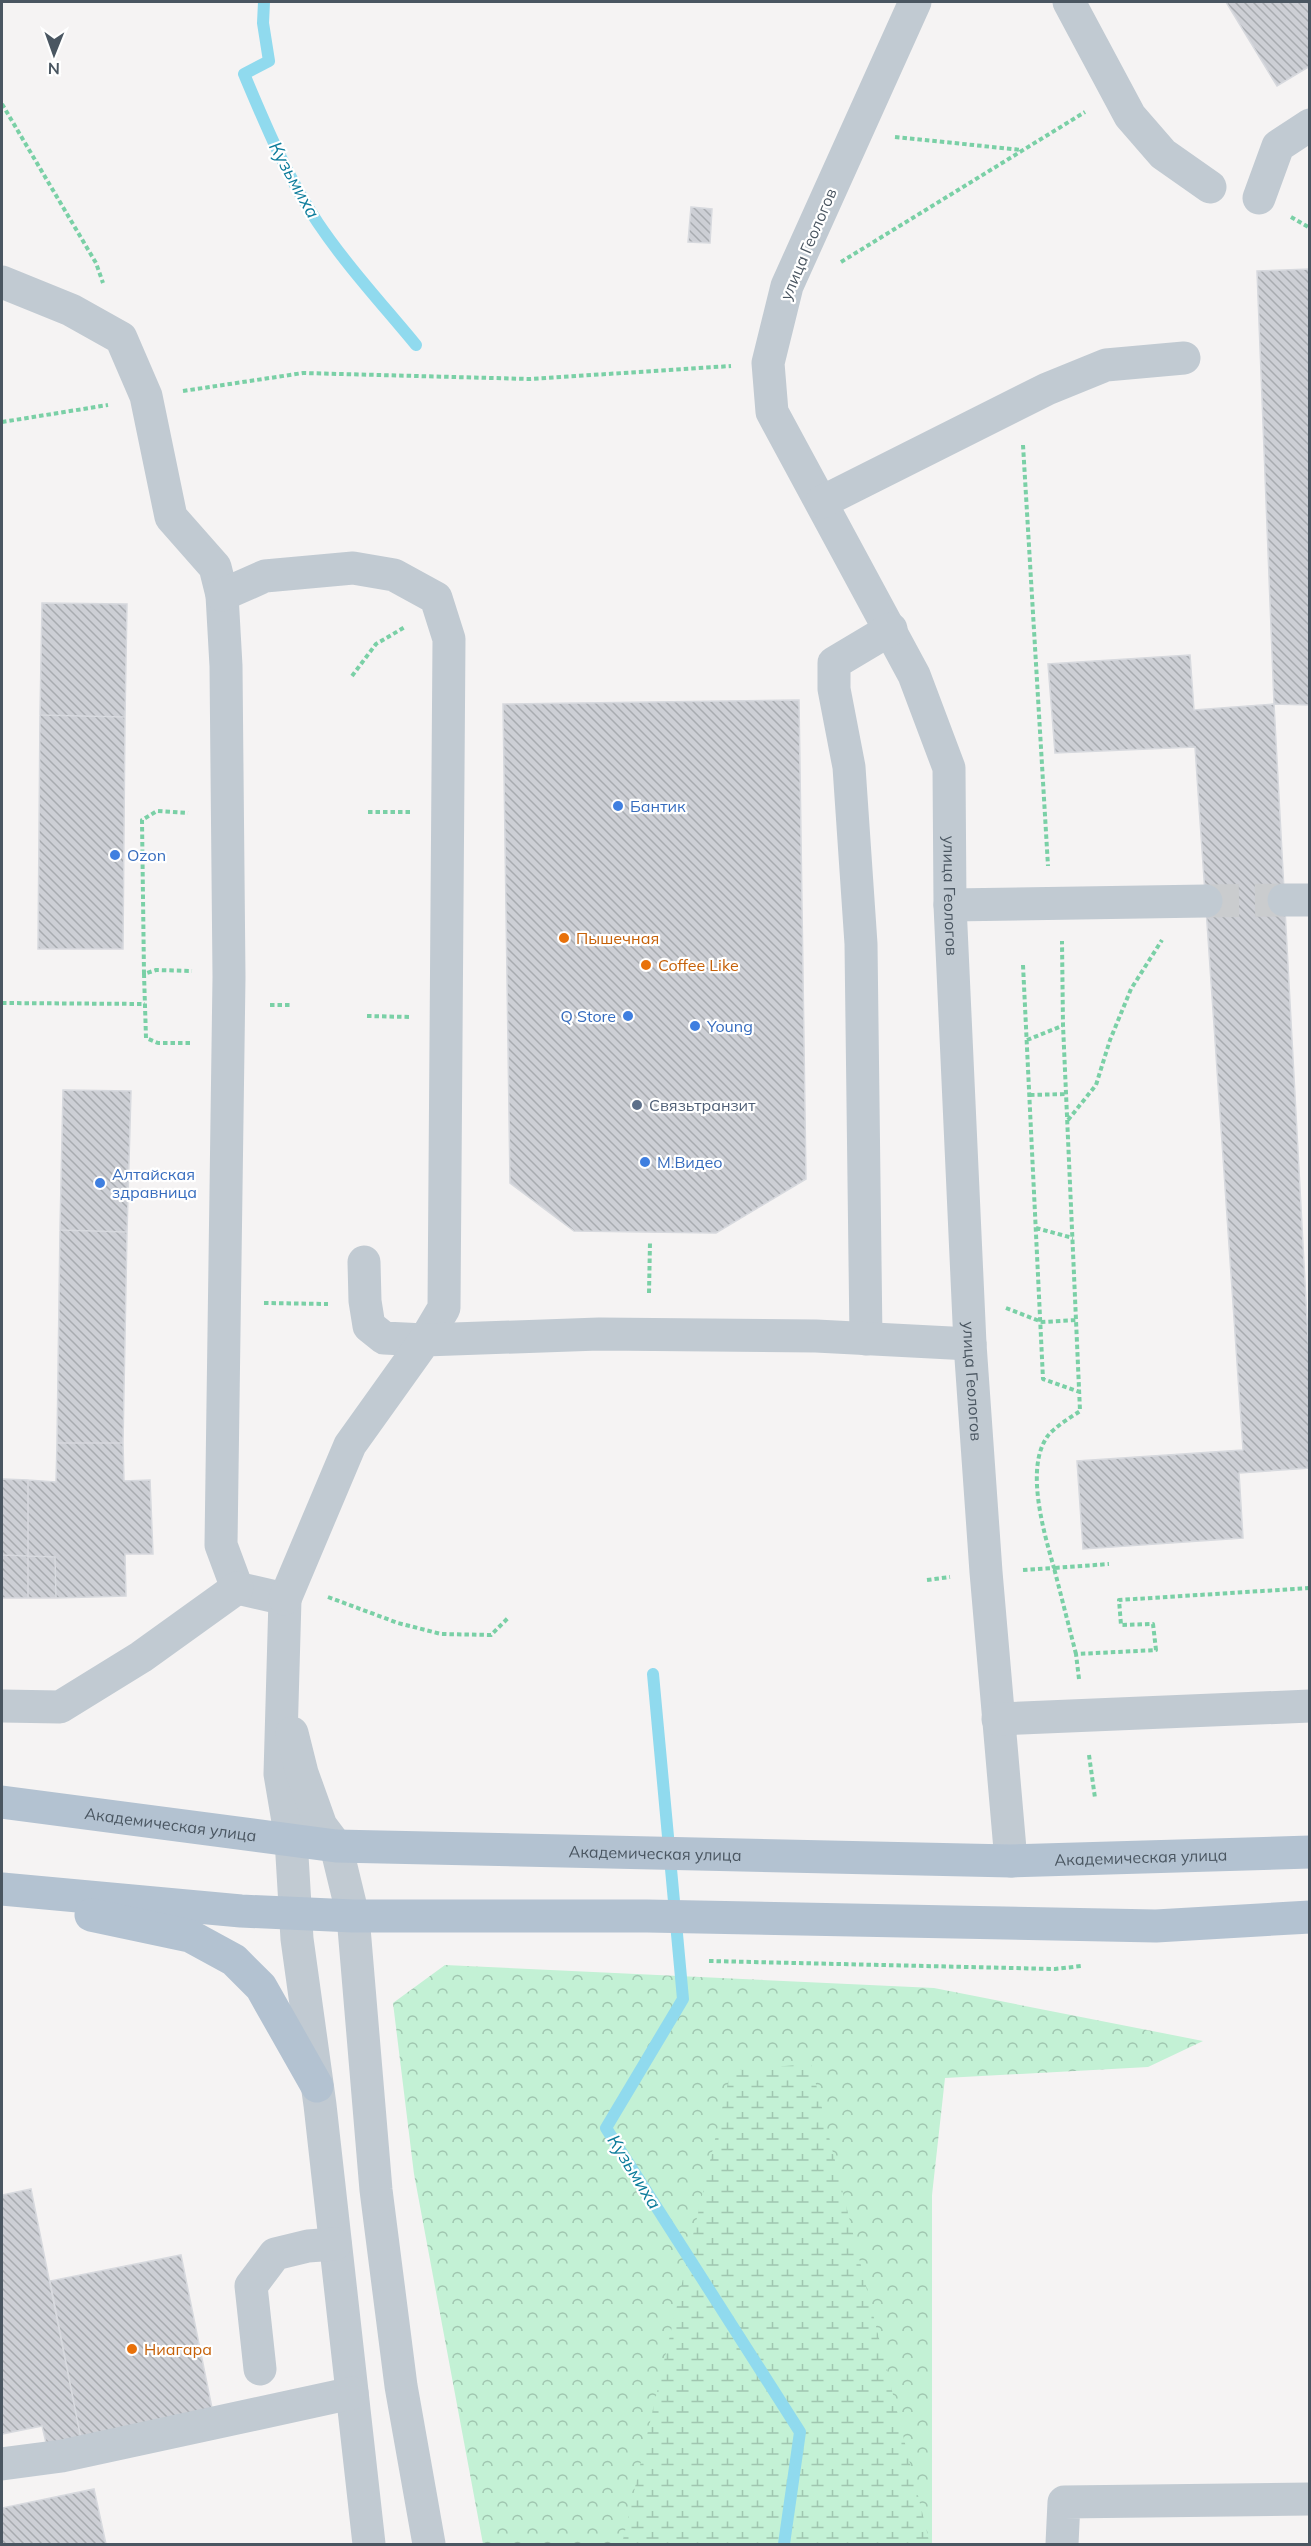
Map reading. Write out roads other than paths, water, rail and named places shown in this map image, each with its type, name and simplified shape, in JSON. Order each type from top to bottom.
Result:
[{"type":"main road","name":"Академическая улица","points":[[2,1802],[336,1846],[1011,1861],[1310,1852]]},
{"type":"main road","points":[[2,1889],[241,1911],[353,1916],[647,1916],[1156,1926],[1310,1917]]},
{"type":"main road","points":[[2,1896],[190,1936],[234,1960],[261,1987],[317,2086]]},
{"type":"street","name":"улица Геологов","points":[[915,2],[788,286],[768,363],[772,412],[914,675],[949,768],[950,905],[970,1344],[1011,1861]]},
{"type":"street","points":[[1069,2],[1130,116],[1163,154],[1210,187]]},
{"type":"street","points":[[1259,198],[1278,146],[1310,125]]},
{"type":"street","points":[[2,282],[71,310],[121,338],[147,396],[171,517],[215,567],[222,595],[226,666],[229,966],[221,1545],[237,1588]]},
{"type":"street","points":[[822,502],[1047,389],[1106,365],[1184,358]]},
{"type":"street","points":[[222,595],[265,576],[353,567],[394,575],[436,598],[449,639],[444,1308],[425,1340],[350,1445],[285,1599],[279,1774],[291,1839],[297,1939],[317,2086],[369,2544]]},
{"type":"street","points":[[866,1339],[861,944],[849,767],[834,689],[834,663],[891,629]]},
{"type":"street","points":[[950,905],[1197,902]]},
{"type":"street","points":[[364,1262],[365,1301],[369,1326],[384,1338],[425,1340],[588,1334],[811,1336],[970,1344]]},
{"type":"street","points":[[2,1706],[60,1707],[141,1657],[237,1588],[285,1599]]},
{"type":"street","points":[[283,1699],[302,1773],[321,1826],[336,1846],[353,1916],[376,2190],[401,2386],[429,2544]]},
{"type":"street","points":[[999,1719],[1310,1706]]},
{"type":"street","points":[[261,2369],[251,2286],[275,2254],[308,2246],[335,2244]]},
{"type":"street","points":[[2,2464],[62,2457],[352,2393]]},
{"type":"street","points":[[1062,2544],[1064,2502],[1310,2499]]},
{"type":"waterway","name":"Кузьмиха","points":[[264,2],[263,23],[269,61],[244,74],[268,131],[296,187],[329,239],[416,345]]},
{"type":"waterway","name":"Кузьмиха","points":[[653,1674],[683,1999],[606,2128],[800,2432],[784,2544]]},
{"type":"tunnel","points":[[1206,901],[1284,900]]},
{"type":"place","name":"Бантик","points":[[618,806]]},
{"type":"place","name":"Ozon","points":[[115,855]]},
{"type":"place","name":"Пышечная","points":[[564,938]]},
{"type":"place","name":"Coffee Like","points":[[646,965]]},
{"type":"place","name":"Q Store","points":[[628,1016]]},
{"type":"place","name":"Young","points":[[695,1026]]},
{"type":"place","name":"Связьтранзит","points":[[637,1105]]},
{"type":"place","name":"М.Видео","points":[[645,1162]]},
{"type":"place","name":"Алтайская здравница","points":[[100,1183]]},
{"type":"place","name":"Ниагара","points":[[132,2349]]}]
